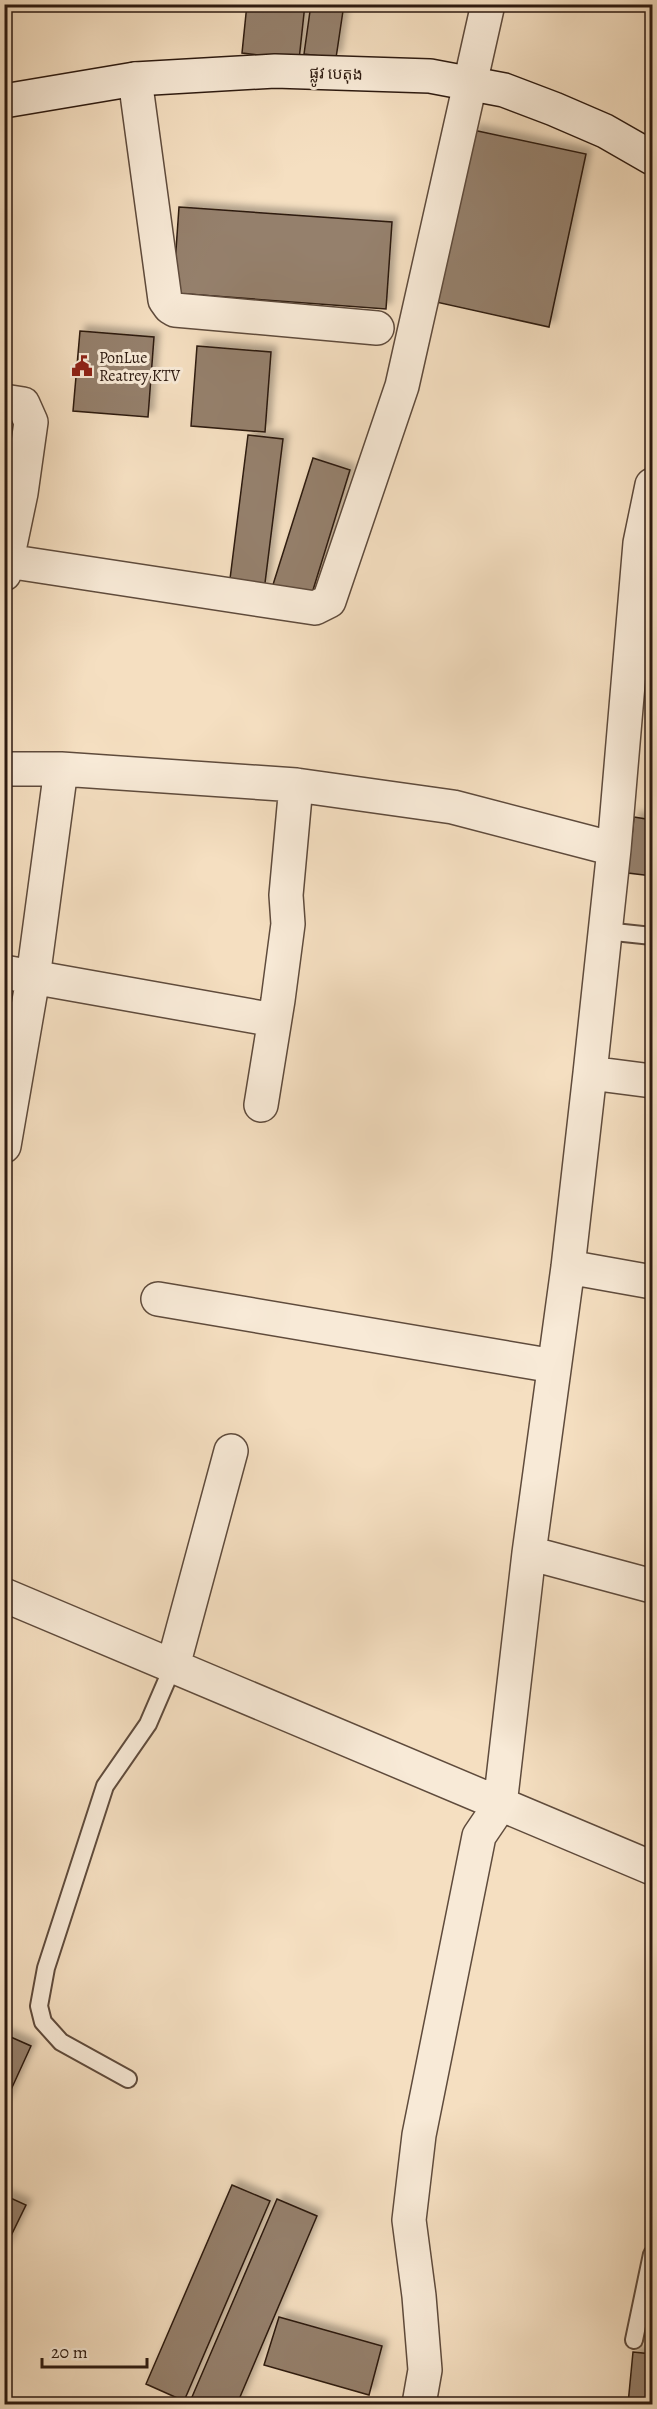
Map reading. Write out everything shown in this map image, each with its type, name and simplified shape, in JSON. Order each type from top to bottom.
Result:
[{"type":"street","points":[[4,400],[23,404],[31,422],[21,493],[6,567],[315,608],[328,601],[402,386],[488,4]]},
{"type":"street","name":"ផ្លូវ បេតុង","points":[[4,101],[135,79],[275,71],[430,76],[504,90],[604,131],[652,158]]},
{"type":"street","points":[[135,79],[165,300],[170,307],[175,310],[377,328]]},
{"type":"street","points":[[419,2404],[425,2370],[419,2296],[409,2220],[419,2135],[479,1836],[500,1805],[529,1553],[568,1267],[614,849],[640,543],[652,486]]},
{"type":"street","points":[[4,769],[61,769],[296,785],[453,807],[614,849]]},
{"type":"street","points":[[4,1146],[18,1071],[19,975],[61,769]]},
{"type":"street","points":[[261,1105],[288,924],[285,895],[296,785]]},
{"type":"street","points":[[19,975],[274,1020]]},
{"type":"street","points":[[4,1040],[18,1071]]},
{"type":"street","points":[[590,1073],[652,1081]]},
{"type":"street","points":[[568,1267],[652,1282]]},
{"type":"street","points":[[158,1299],[554,1366]]},
{"type":"street","points":[[173,1666],[231,1451]]},
{"type":"street","points":[[529,1553],[652,1586]]},
{"type":"street","points":[[4,1595],[652,1868]]},
{"type":"lane","points":[[605,931],[652,936]]},
{"type":"lane","points":[[128,2079],[61,2042],[44,2022],[39,2006],[46,1968],[105,1786],[148,1724],[173,1666]]},
{"type":"lane","points":[[634,2340],[652,2254]]},
{"type":"building","points":[[247,4],[305,4],[299,60],[242,53]]},
{"type":"building","points":[[311,4],[344,4],[336,58],[304,54]]},
{"type":"building","points":[[473,130],[586,154],[549,327],[436,302]]},
{"type":"building","points":[[179,207],[392,222],[386,309],[173,293]]},
{"type":"building","points":[[80,331],[154,337],[148,417],[73,411]]},
{"type":"building","points":[[197,346],[271,352],[265,432],[191,426]]},
{"type":"building","points":[[248,435],[283,439],[264,591],[229,587]]},
{"type":"building","points":[[313,458],[350,470],[309,603],[271,591]]},
{"type":"building","points":[[634,817],[652,820],[652,876],[628,873]]},
{"type":"building","points":[[4,2034],[31,2046],[4,2105]]},
{"type":"building","points":[[232,2185],[270,2201],[184,2401],[146,2384]]},
{"type":"building","points":[[4,2195],[26,2205],[4,2250]]},
{"type":"building","points":[[277,2199],[317,2216],[237,2404],[189,2404]]},
{"type":"building","points":[[279,2317],[382,2346],[369,2395],[264,2365]]},
{"type":"building","points":[[633,2352],[652,2354],[652,2404],[628,2404]]},
{"type":"place","name":"PonLue Reatrey KTV","points":[[82,366]]}]
